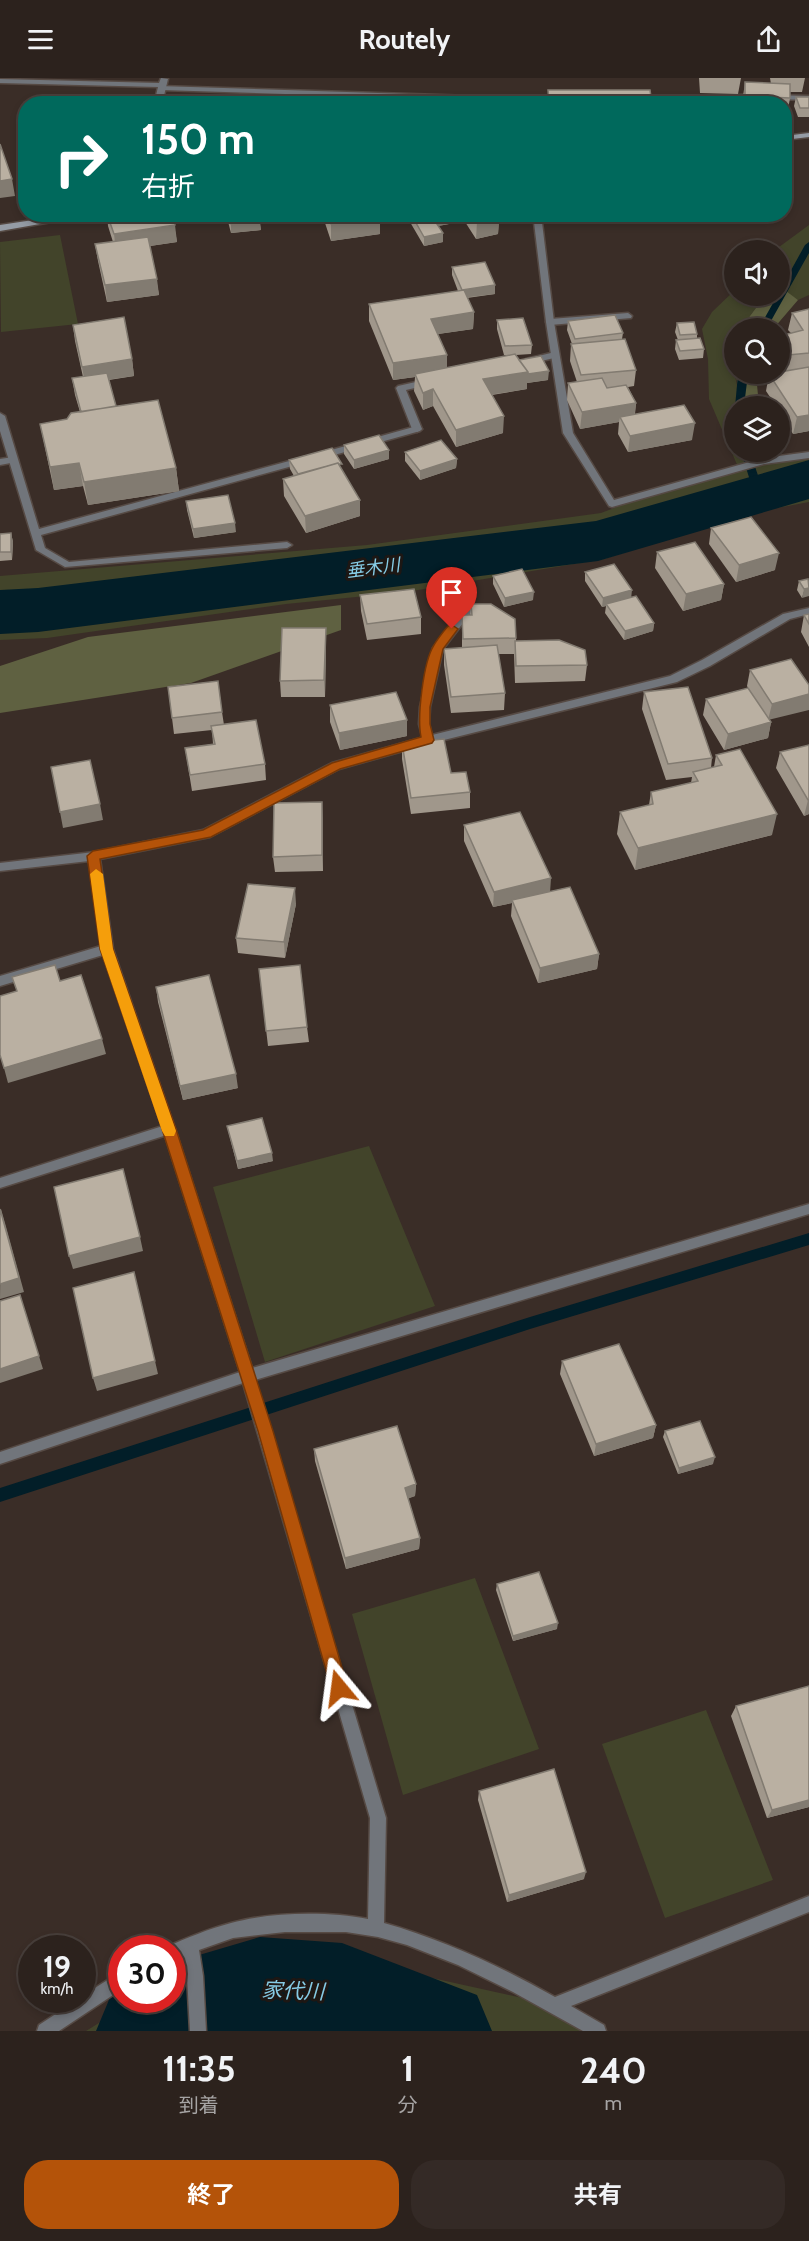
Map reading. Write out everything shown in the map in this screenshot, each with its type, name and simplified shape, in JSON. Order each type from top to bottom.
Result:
[{"type":"street","points":[[0,81],[163,84],[450,96]]},
{"type":"street","points":[[792,97],[809,98]]},
{"type":"street","points":[[792,137],[809,135]]},
{"type":"street","points":[[0,228],[40,222]]},
{"type":"street","points":[[538,222],[550,322],[568,434],[612,504],[764,461],[809,454]]},
{"type":"street","points":[[550,322],[628,316]]},
{"type":"street","points":[[522,362],[555,355]]},
{"type":"street","points":[[36,533],[417,429],[401,388],[434,381]]},
{"type":"street","points":[[0,416],[40,550],[68,565],[287,545]]},
{"type":"street","points":[[0,462],[13,460]]},
{"type":"street","points":[[428,740],[424,724],[424,707],[438,648],[467,611],[480,609]]},
{"type":"street","points":[[0,867],[93,856],[206,834],[336,766],[428,740],[673,679],[706,663],[787,616],[809,611]]},
{"type":"street","points":[[93,856],[107,949],[169,1129],[266,1431],[378,1818],[376,1928]]},
{"type":"street","points":[[0,981],[107,949]]},
{"type":"street","points":[[0,1183],[169,1129]]},
{"type":"street","points":[[0,1458],[809,1209]]},
{"type":"street","points":[[554,2005],[809,1904]]},
{"type":"street","points":[[186,1947],[234,1930],[285,1924],[333,1923],[376,1928],[430,1946],[554,2005],[598,2031]]},
{"type":"street","points":[[190,1945],[195,1976],[198,2031]]},
{"type":"street","points":[[45,2031],[108,1988]]},
{"type":"green space","points":[[809,225],[809,295],[798,300],[790,295],[789,240]]},
{"type":"green space","points":[[60,235],[78,324],[1,332],[0,242]]},
{"type":"green space","points":[[790,294],[798,300],[783,318],[748,318],[758,306],[790,306]]},
{"type":"green space","points":[[724,301],[724,306],[758,306],[748,318],[724,318],[724,384],[737,384],[739,396],[724,396],[724,434],[709,399],[708,359],[702,329],[712,312]]},
{"type":"green space","points":[[738,384],[757,384],[758,396],[739,396]]},
{"type":"green space","points":[[809,453],[809,502],[761,511],[604,559],[406,592],[286,604],[47,638],[0,640],[0,576],[367,545],[601,513],[664,489],[738,467],[736,462],[790,462],[790,457]]},
{"type":"green space","points":[[341,605],[341,630],[191,683],[0,713],[0,666],[88,637]]},
{"type":"green space","points":[[369,1146],[435,1306],[265,1362],[213,1187]]},
{"type":"green space","points":[[475,1578],[539,1749],[403,1795],[352,1614]]},
{"type":"green space","points":[[706,1710],[773,1880],[665,1918],[602,1744]]},
{"type":"green space","points":[[243,1954],[387,1968],[554,2005],[596,2031],[86,2031],[118,2013],[186,2013],[186,1981]]},
{"type":"building","points":[[745,82],[790,84],[790,96],[745,96]]},
{"type":"building","points":[[548,90],[650,90],[651,96],[548,96]]},
{"type":"building","points":[[796,97],[809,97],[809,108],[800,108]]},
{"type":"building","points":[[0,144],[12,179],[0,181]]},
{"type":"building","points":[[110,222],[174,222],[175,225],[114,234]]},
{"type":"building","points":[[416,222],[436,222],[443,233],[424,237]]},
{"type":"building","points":[[148,237],[157,279],[105,285],[95,244]]},
{"type":"building","points":[[485,262],[495,285],[462,290],[452,267]]},
{"type":"building","points":[[464,290],[474,312],[431,319],[447,355],[393,363],[369,304]]},
{"type":"building","points":[[809,309],[809,353],[790,355],[790,333],[803,330],[792,313]]},
{"type":"building","points":[[615,315],[623,333],[575,339],[568,321]]},
{"type":"building","points":[[124,317],[132,359],[82,367],[73,325]]},
{"type":"building","points":[[523,318],[532,345],[505,346],[497,320]]},
{"type":"building","points":[[694,322],[697,334],[680,335],[677,323]]},
{"type":"building","points":[[700,338],[704,349],[680,351],[676,340]]},
{"type":"building","points":[[625,339],[636,370],[581,375],[571,344]]},
{"type":"building","points":[[515,354],[528,372],[483,379],[504,416],[456,430],[433,389],[423,393],[415,374]]},
{"type":"building","points":[[541,356],[549,371],[528,374],[519,360]]},
{"type":"building","points":[[809,367],[809,415],[797,417],[790,406],[790,396],[783,396],[776,384],[790,384],[790,370]]},
{"type":"building","points":[[107,373],[116,406],[81,412],[72,378]]},
{"type":"building","points":[[602,378],[607,388],[626,385],[636,403],[582,412],[568,383]]},
{"type":"building","points":[[158,400],[176,468],[84,482],[79,463],[50,467],[40,424],[67,419],[71,413]]},
{"type":"building","points":[[684,405],[695,423],[630,436],[620,417]]},
{"type":"building","points":[[379,435],[389,450],[354,460],[344,445]]},
{"type":"building","points":[[441,440],[457,459],[420,471],[405,452]]},
{"type":"building","points":[[332,448],[342,464],[338,463],[298,474],[289,460]]},
{"type":"building","points":[[338,463],[360,500],[305,516],[283,479]]},
{"type":"building","points":[[228,495],[235,523],[193,529],[186,501]]},
{"type":"building","points":[[751,517],[779,553],[739,565],[711,528]]},
{"type":"building","points":[[11,533],[11,552],[0,552],[0,534]]},
{"type":"building","points":[[695,542],[724,584],[686,594],[657,552]]},
{"type":"building","points":[[614,564],[632,590],[603,598],[585,572]]},
{"type":"building","points":[[522,569],[534,592],[505,598],[493,576]]},
{"type":"building","points":[[808,579],[809,588],[804,589],[799,581]]},
{"type":"building","points":[[414,589],[421,617],[367,624],[360,595]]},
{"type":"building","points":[[636,596],[654,623],[625,631],[606,604]]},
{"type":"building","points":[[471,604],[491,604],[515,619],[516,638],[463,639],[462,615],[472,615]]},
{"type":"building","points":[[809,614],[809,624],[804,615]]},
{"type":"building","points":[[282,628],[326,628],[324,680],[280,681]]},
{"type":"building","points":[[559,640],[585,650],[587,665],[516,666],[515,641]]},
{"type":"building","points":[[497,645],[505,693],[451,697],[444,649]]},
{"type":"building","points":[[791,659],[809,685],[809,694],[772,704],[750,670]]},
{"type":"building","points":[[218,681],[222,712],[172,718],[168,687]]},
{"type":"building","points":[[688,687],[712,758],[668,764],[644,692]]},
{"type":"building","points":[[748,688],[771,722],[728,734],[706,699]]},
{"type":"building","points":[[396,692],[407,720],[339,733],[330,705]]},
{"type":"building","points":[[256,720],[265,764],[190,775],[185,748],[215,744],[211,726]]},
{"type":"building","points":[[444,739],[451,773],[466,772],[470,792],[411,798],[402,743]]},
{"type":"building","points":[[809,745],[809,800],[808,800],[780,752]]},
{"type":"building","points":[[740,749],[777,814],[638,848],[620,812],[653,804],[651,792],[698,781],[693,772],[722,765],[716,755]]},
{"type":"building","points":[[90,760],[100,804],[60,812],[51,767]]},
{"type":"building","points":[[322,802],[322,855],[273,857],[274,803]]},
{"type":"building","points":[[520,812],[551,878],[494,892],[464,825]]},
{"type":"building","points":[[248,884],[295,888],[284,942],[236,938]]},
{"type":"building","points":[[570,887],[599,954],[540,968],[512,900]]},
{"type":"building","points":[[55,965],[60,981],[81,975],[102,1039],[4,1068],[0,1055],[0,996],[17,991],[12,977]]},
{"type":"building","points":[[300,965],[307,1027],[266,1031],[259,969]]},
{"type":"building","points":[[209,975],[236,1074],[180,1086],[156,987]]},
{"type":"building","points":[[262,1118],[272,1153],[237,1161],[227,1126]]},
{"type":"building","points":[[123,1169],[140,1237],[69,1256],[54,1187]]},
{"type":"building","points":[[0,1209],[19,1278],[0,1284]]},
{"type":"building","points":[[134,1272],[155,1361],[93,1378],[73,1288]]},
{"type":"building","points":[[20,1295],[39,1356],[0,1369],[0,1301]]},
{"type":"building","points":[[619,1344],[656,1425],[596,1444],[562,1361]]},
{"type":"building","points":[[700,1421],[715,1457],[679,1468],[665,1431]]},
{"type":"building","points":[[397,1426],[416,1484],[405,1488],[420,1538],[345,1558],[314,1449]]},
{"type":"building","points":[[539,1572],[558,1623],[513,1636],[497,1584]]},
{"type":"building","points":[[809,1686],[809,1800],[772,1810],[736,1706]]},
{"type":"building","points":[[554,1769],[586,1872],[509,1895],[479,1791]]},
{"type":"waterway","points":[[769,318],[809,245]]},
{"type":"waterway","points":[[740,396],[742,384]]},
{"type":"waterway","points":[[748,462],[759,493]]},
{"type":"waterway","name":"垂木川","points":[[0,612],[38,610],[598,541],[809,479]]},
{"type":"waterway","points":[[0,1495],[530,1323],[809,1239]]},
{"type":"waterway","name":"家代川","points":[[147,2031],[178,2011],[260,1987],[342,1993],[441,2031]]},
{"type":"slow traffic","points":[[96,874],[107,949],[169,1131]]},
{"type":"route","points":[[339,1688],[266,1431],[169,1129],[107,949],[93,856],[206,834],[336,766],[428,740],[424,724],[424,707],[438,648],[452,629]]}]
